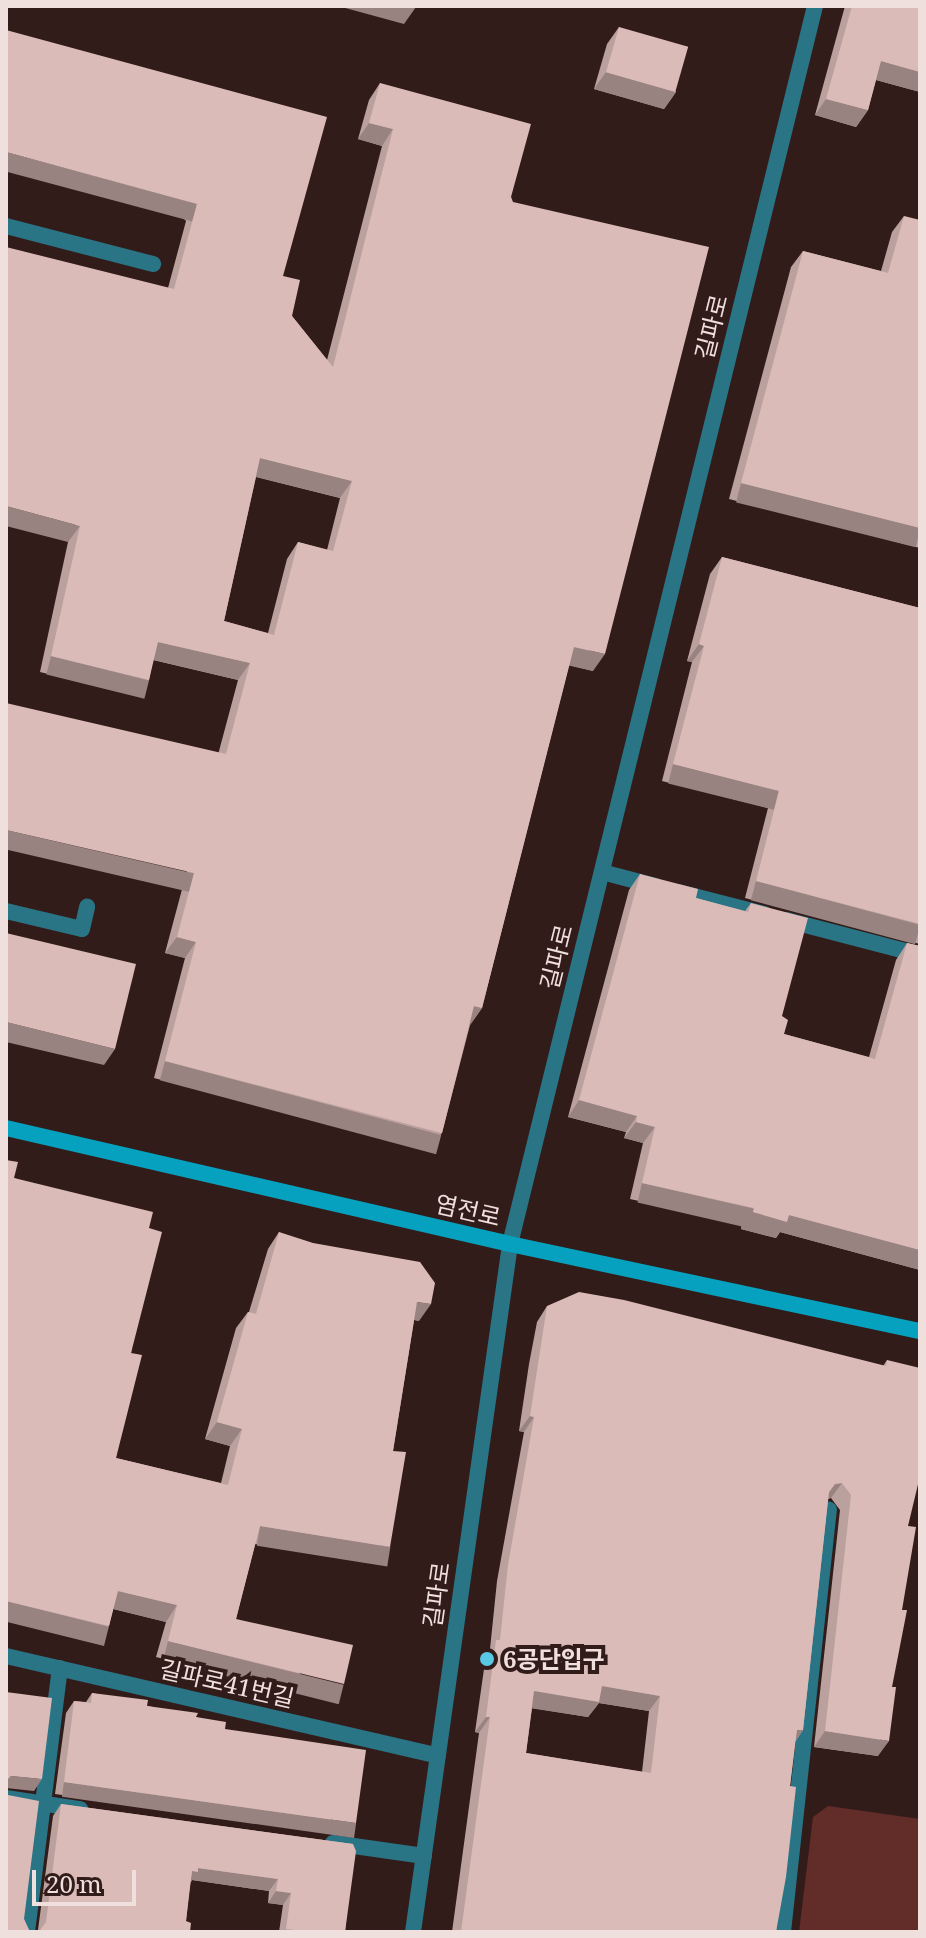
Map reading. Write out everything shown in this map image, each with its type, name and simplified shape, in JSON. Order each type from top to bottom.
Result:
[{"type":"street","name":"길파로","points":[[413,1932],[510,1244],[815,6]]},
{"type":"street","points":[[6,226],[153,264]]},
{"type":"street","points":[[602,872],[920,955]]},
{"type":"street","points":[[6,911],[82,929],[87,907]]},
{"type":"street","name":"염전로","points":[[6,1128],[510,1244],[920,1331]]},
{"type":"street","points":[[783,1932],[829,1509]]},
{"type":"street","name":"길파로41번길","points":[[6,1656],[438,1756]]},
{"type":"street","points":[[27,1932],[60,1668]]},
{"type":"street","points":[[6,1798],[104,1812]]},
{"type":"street","points":[[317,1841],[424,1856]]},
{"type":"shaded area","points":[[828,1806],[920,1819],[920,1932],[799,1932],[813,1817]]},
{"type":"building","points":[[852,6],[920,6],[920,72],[881,61],[868,110],[826,99]]},
{"type":"building","points":[[619,27],[688,47],[675,92],[606,72]]},
{"type":"building","points":[[6,30],[327,117],[283,276],[300,280],[292,316],[333,367],[393,129],[369,123],[380,83],[531,124],[511,197],[513,202],[709,247],[605,654],[574,647],[482,1008],[474,1006],[442,1133],[165,1061],[196,942],[177,937],[194,873],[6,830],[6,703],[226,754],[250,663],[158,642],[149,680],[51,656],[80,526],[6,506],[6,247],[174,289],[197,204],[6,152]],"holes":[[[260,458],[352,481],[333,551],[298,542],[274,635],[224,621]]]},
{"type":"building","points":[[904,216],[920,220],[920,528],[741,483],[803,251],[888,273]]},
{"type":"building","points":[[722,557],[920,608],[920,924],[756,881],[779,791],[673,764],[704,646],[699,644]]},
{"type":"building","points":[[640,874],[698,889],[696,898],[748,912],[751,903],[808,918],[782,1016],[788,1020],[784,1034],[875,1059],[907,943],[920,946],[920,1250],[789,1215],[787,1222],[753,1212],[754,1208],[642,1183],[655,1127],[636,1122],[637,1116],[579,1100]]},
{"type":"building","points":[[6,933],[136,964],[115,1049],[6,1022]]},
{"type":"building","points":[[6,1160],[18,1162],[14,1178],[153,1212],[149,1228],[162,1232],[131,1353],[142,1355],[116,1458],[228,1485],[242,1429],[217,1422],[248,1312],[256,1314],[279,1232],[313,1243],[420,1262],[435,1283],[431,1304],[417,1302],[393,1451],[406,1452],[390,1547],[260,1526],[236,1619],[353,1645],[344,1684],[168,1641],[177,1605],[118,1591],[109,1626],[6,1601]]},
{"type":"building","points":[[579,1292],[624,1300],[886,1366],[887,1360],[920,1368],[920,1476],[908,1526],[916,1527],[902,1610],[907,1610],[892,1687],[896,1687],[889,1741],[825,1731],[851,1495],[842,1483],[835,1484],[829,1492],[803,1730],[797,1730],[790,1786],[796,1787],[776,1932],[461,1932],[490,1717],[486,1717],[496,1640],[500,1640],[508,1565],[534,1417],[530,1416],[547,1306]],"holes":[[[602,1686],[660,1696],[651,1773],[526,1753],[534,1691],[599,1702]]]},
{"type":"building","points":[[6,1692],[52,1698],[42,1779],[11,1776],[6,1782]]},
{"type":"building","points":[[92,1693],[148,1700],[147,1706],[198,1713],[196,1717],[226,1722],[225,1729],[366,1750],[356,1823],[64,1782],[74,1701],[91,1703]]},
{"type":"building","points":[[6,1791],[8,1795],[39,1801],[24,1919],[29,1930],[40,1930],[46,1922],[61,1804],[353,1844],[356,1851],[345,1932],[295,1932],[286,1929],[291,1893],[276,1891],[278,1879],[198,1868],[198,1872],[192,1871],[186,1921],[191,1923],[190,1932],[6,1932]]},
{"type":"place","name":"6공단입구","points":[[487,1659]]}]
